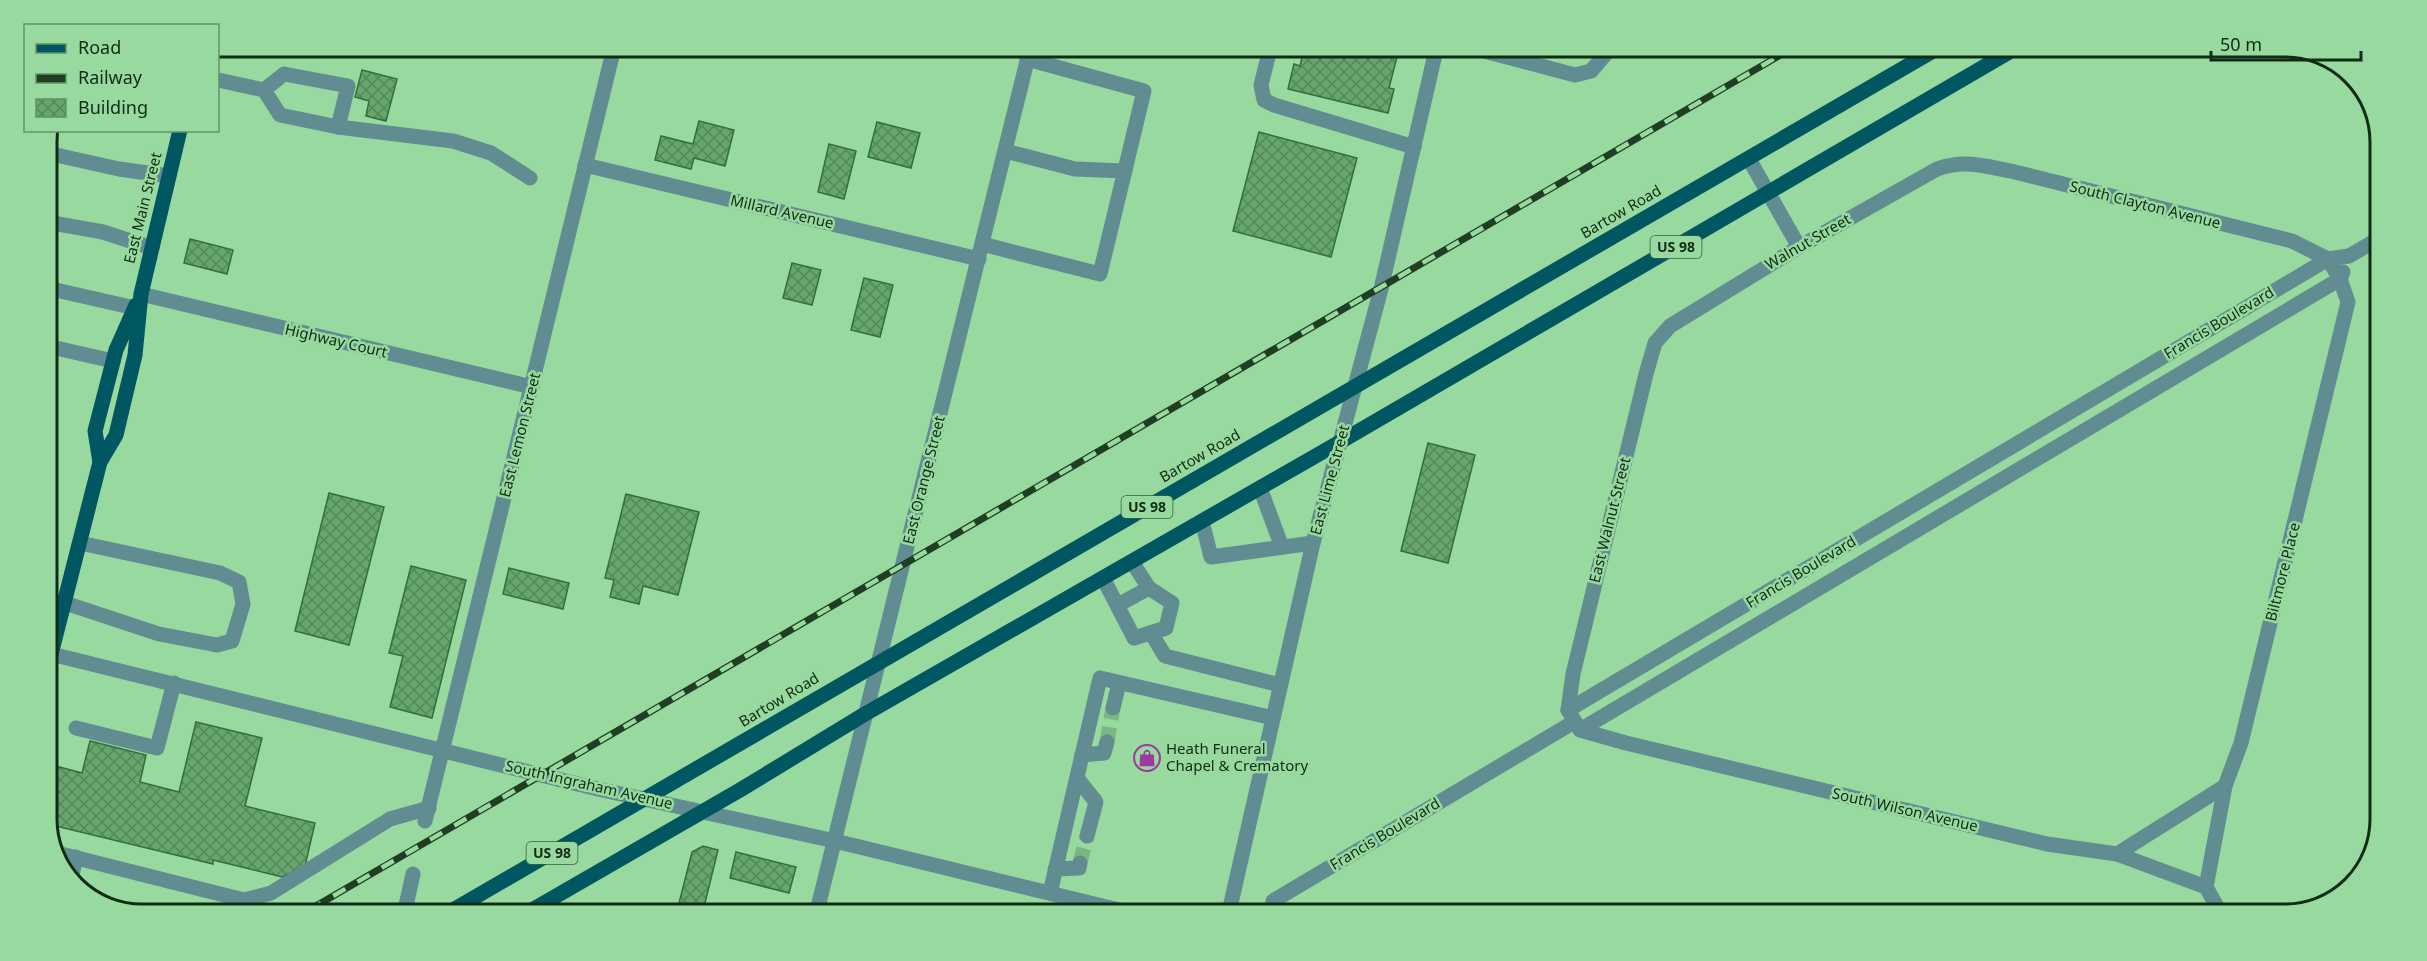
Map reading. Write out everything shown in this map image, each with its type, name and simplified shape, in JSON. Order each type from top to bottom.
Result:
[{"type":"main road","name":"Bartow Road","points":[[463,904],[1923,57]]},
{"type":"main road","name":"US 98","points":[[542,904],[703,812],[864,714],[1341,442],[2001,57]]},
{"type":"main road","name":"East Main Street","points":[[100,462],[95,430],[113,361],[138,301],[180,132]]},
{"type":"main road","name":"East Main Street","points":[[57,626],[100,462],[116,435],[135,355],[138,301]]},
{"type":"street","name":"East Lemon Street","points":[[244,900],[271,893],[390,819],[427,815],[612,57]]},
{"type":"street","name":"East Orange Street","points":[[819,904],[1027,57]]},
{"type":"street","points":[[1005,151],[1075,169],[1125,171],[1144,91],[1037,57]]},
{"type":"street","points":[[1268,57],[1261,85],[1264,100],[1414,147]]},
{"type":"street","name":"East Lime Street","points":[[1231,904],[1313,543],[1384,277],[1434,57]]},
{"type":"street","points":[[1507,57],[1575,75],[1591,71],[1603,57]]},
{"type":"street","points":[[264,90],[284,74],[348,86],[338,127]]},
{"type":"street","points":[[219,80],[264,90],[280,115],[338,127],[453,141],[491,153],[530,178]]},
{"type":"street","points":[[57,155],[119,169],[169,176]]},
{"type":"street","points":[[1749,159],[1799,247]]},
{"type":"street","name":"Walnut Street","points":[[1663,334],[1670,326],[1799,247],[1936,169],[1959,163]]},
{"type":"street","name":"South Clayton Avenue","points":[[1959,163],[2011,171],[2292,241],[2328,259]]},
{"type":"street","name":"Millard Avenue","points":[[585,165],[980,251],[1100,274],[1125,171]]},
{"type":"street","points":[[57,224],[103,232],[152,248]]},
{"type":"street","name":"Francis Boulevard","points":[[1273,901],[1574,721],[1824,558],[2328,259],[2349,256],[2370,244]]},
{"type":"street","points":[[2340,279],[2349,256]]},
{"type":"street","name":"Biltmore Place","points":[[2206,887],[2225,786],[2241,743],[2348,302],[2340,279],[2328,259]]},
{"type":"street","name":"Francis Boulevard","points":[[1574,721],[1837,578],[2340,279]]},
{"type":"street","name":"Highway Court","points":[[57,289],[138,301],[532,387]]},
{"type":"street","name":"East Walnut Street","points":[[1574,721],[1573,674],[1646,374],[1655,343],[1663,334]]},
{"type":"street","points":[[57,348],[113,361]]},
{"type":"street","points":[[2075,409],[2088,429]]},
{"type":"street","points":[[1260,488],[1282,547]]},
{"type":"street","points":[[1202,521],[1212,556],[1313,543]]},
{"type":"street","points":[[64,603],[159,634],[217,645],[232,641],[243,604],[239,582],[220,573],[80,543]]},
{"type":"street","points":[[1824,558],[1837,578]]},
{"type":"street","points":[[1103,578],[1134,638],[1166,628],[1172,603],[1149,588],[1132,561]]},
{"type":"street","points":[[1118,605],[1149,588]]},
{"type":"street","points":[[1151,633],[1165,656],[1280,685]]},
{"type":"street","name":"South Ingraham Avenue","points":[[57,655],[645,800],[835,841],[1095,904]]},
{"type":"street","points":[[1050,893],[1100,678],[1273,718]]},
{"type":"street","points":[[76,728],[157,748],[174,683]]},
{"type":"street","points":[[1113,708],[1119,683]]},
{"type":"street","name":"South Wilson Avenue","points":[[1574,721],[2047,844],[2117,854]]},
{"type":"street","points":[[1082,755],[1104,753],[1107,742]]},
{"type":"street","points":[[1077,778],[1096,802],[1087,836]]},
{"type":"street","points":[[2117,854],[2225,786]]},
{"type":"street","points":[[2117,854],[2206,887],[2216,904]]},
{"type":"street","points":[[65,855],[244,900]]},
{"type":"street","points":[[73,869],[76,857]]},
{"type":"street","points":[[1055,869],[1079,868],[1080,863]]},
{"type":"street","points":[[406,904],[414,874]]},
{"type":"street","points":[[238,904],[244,900]]},
{"type":"building","points":[[1302,57],[1397,57],[1389,88],[1394,89],[1388,113],[1288,89],[1294,64],[1300,66]]},
{"type":"building","points":[[362,70],[397,79],[386,121],[366,116],[369,101],[355,97]]},
{"type":"building","points":[[699,121],[734,130],[725,166],[694,158],[691,169],[655,160],[661,136],[693,144]]},
{"type":"building","points":[[877,122],[920,133],[911,168],[868,157]]},
{"type":"building","points":[[1259,132],[1357,158],[1331,257],[1233,231]]},
{"type":"building","points":[[829,144],[856,151],[844,199],[818,192]]},
{"type":"building","points":[[190,239],[233,250],[227,274],[184,263]]},
{"type":"building","points":[[792,263],[821,270],[812,305],[783,298]]},
{"type":"building","points":[[864,278],[893,285],[880,337],[851,330]]},
{"type":"building","points":[[1428,443],[1475,455],[1448,563],[1401,551]]},
{"type":"building","points":[[329,493],[384,507],[349,645],[295,631]]},
{"type":"building","points":[[626,494],[699,512],[678,595],[643,586],[639,604],[610,597],[614,580],[605,578]]},
{"type":"building","points":[[411,566],[466,580],[432,718],[390,707],[403,656],[389,653]]},
{"type":"building","points":[[509,568],[569,583],[563,609],[503,594]]},
{"type":"building","points":[[196,722],[262,738],[245,806],[315,823],[305,866],[282,877],[213,860],[213,864],[57,826],[57,766],[82,773],[90,741],[146,755],[140,782],[179,792]]},
{"type":"building","points":[[703,846],[718,850],[705,904],[679,904],[692,852]]},
{"type":"building","points":[[736,852],[796,867],[789,893],[730,878]]},
{"type":"tunnel","points":[[1107,742],[1113,708]]},
{"type":"tunnel","points":[[1080,863],[1087,836]]},
{"type":"railway","points":[[319,904],[1777,57]]},
{"type":"place","name":"Heath Funeral Chapel & Crematory","points":[[1147,758]]}]
